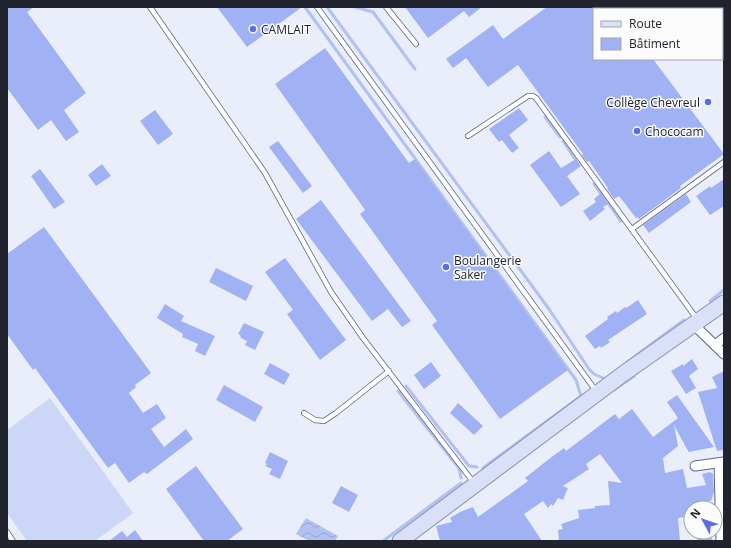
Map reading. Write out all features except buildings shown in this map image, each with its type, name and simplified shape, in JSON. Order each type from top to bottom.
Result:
[{"type":"main road","points":[[400,541],[597,393],[724,303]]},
{"type":"street","points":[[696,324],[724,354]]},
{"type":"street","points":[[715,345],[724,338]]},
{"type":"street","points":[[696,466],[722,462],[721,541]]},
{"type":"lane","points":[[150,7],[277,193],[332,292],[363,338],[476,485]]},
{"type":"lane","points":[[317,7],[597,393]]},
{"type":"lane","points":[[386,7],[416,44]]},
{"type":"lane","points":[[468,136],[528,96],[533,96],[536,98],[632,229],[696,324]]},
{"type":"lane","points":[[632,229],[724,162]]},
{"type":"lane","points":[[304,413],[315,420],[324,421],[389,372]]},
{"type":"lane","points":[[7,532],[14,541]]},
{"type":"shaded area","points":[[50,398],[133,513],[95,541],[27,541],[7,513],[7,430]]},
{"type":"water","points":[[306,518],[338,536],[335,541],[309,541],[296,534]]},
{"type":"waterway","points":[[305,7],[576,380],[581,396],[483,468]]},
{"type":"waterway","points":[[327,7],[549,309],[589,369],[594,374],[603,378]]},
{"type":"waterway","points":[[355,7],[373,12],[415,69]]},
{"type":"waterway","points":[[545,117],[560,137]]},
{"type":"waterway","points":[[563,141],[575,159]]},
{"type":"waterway","points":[[594,184],[621,221]]},
{"type":"waterway","points":[[710,301],[724,290]]},
{"type":"waterway","points":[[626,363],[684,320]]},
{"type":"waterway","points":[[614,390],[634,376]]},
{"type":"waterway","points":[[406,386],[469,466],[477,467]]},
{"type":"waterway","points":[[398,391],[458,467],[461,478]]},
{"type":"waterway","points":[[383,541],[461,483]]},
{"type":"place","name":"CAMLAIT","points":[[253,29]]},
{"type":"place","name":"Collège Chevreul","points":[[708,102]]},
{"type":"place","name":"Chococam","points":[[637,131]]},
{"type":"place","name":"Boulangerie Saker","points":[[446,267]]}]
